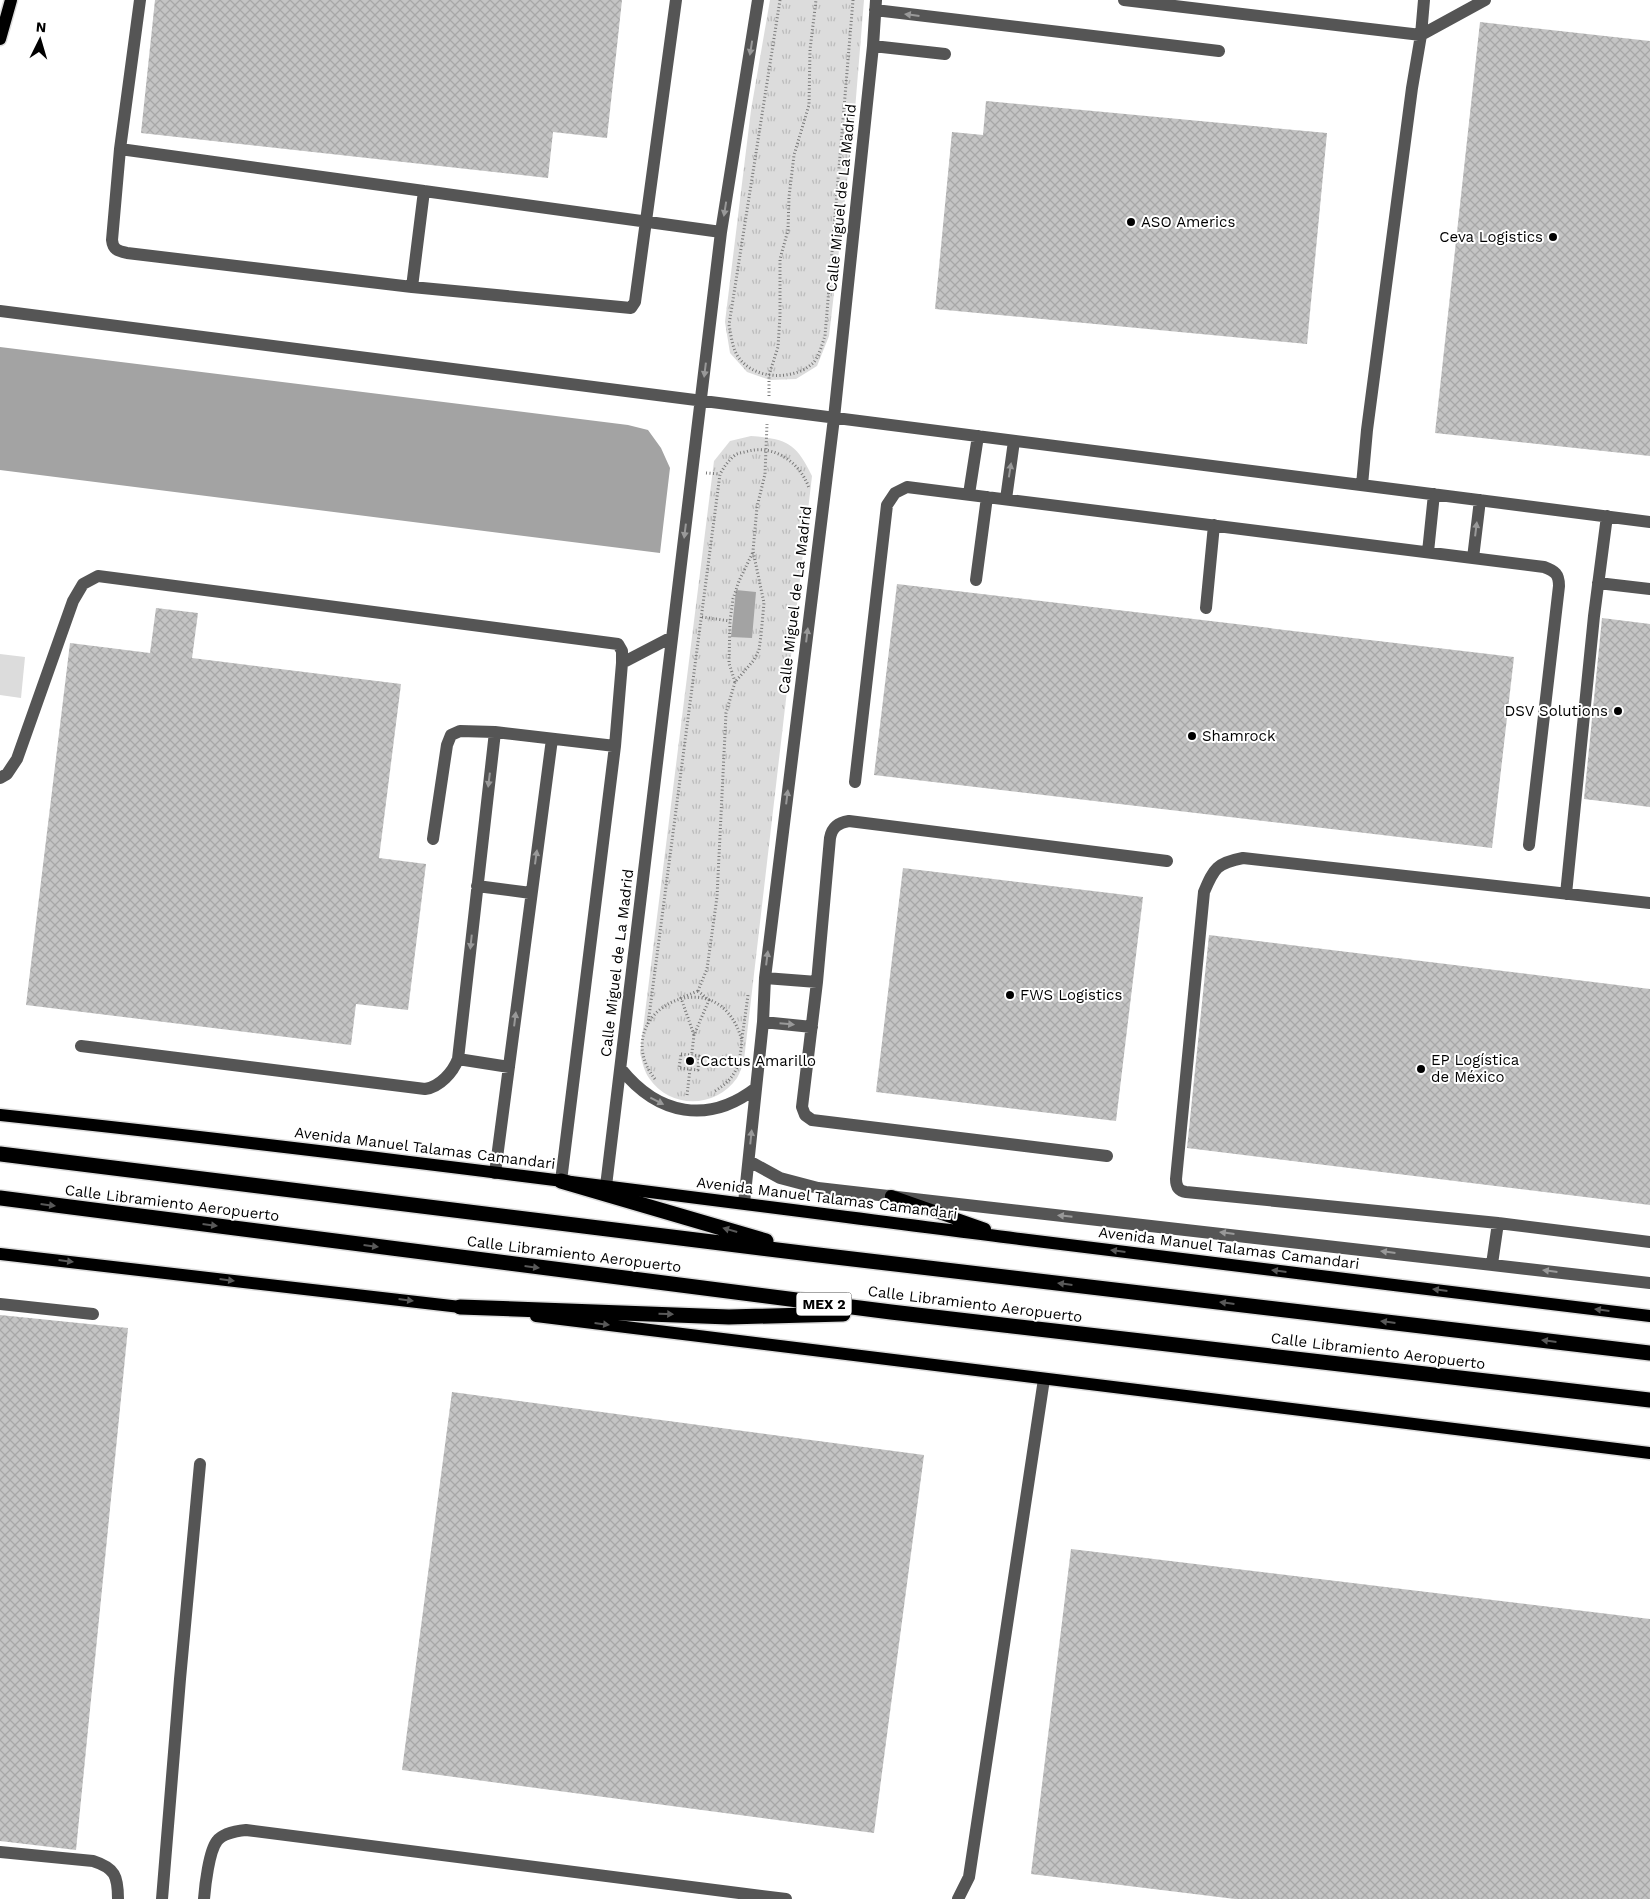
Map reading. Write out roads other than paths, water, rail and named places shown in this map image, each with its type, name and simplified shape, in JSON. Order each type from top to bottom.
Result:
[{"type":"highway","name":"Calle Libramiento Aeropuerto","points":[[0,1154],[810,1254],[1650,1353]]},
{"type":"highway","points":[[561,1181],[810,1254]]},
{"type":"highway","name":"Calle Libramiento Aeropuerto","points":[[0,1198],[891,1312],[1650,1400]]},
{"type":"highway","points":[[460,1307],[729,1317],[891,1312]]},
{"type":"main road","points":[[0,39],[11,0]]},
{"type":"main road","name":"Avenida Manuel Talamas Camandari","points":[[0,1115],[190,1135],[744,1203],[1021,1240],[1650,1316]]},
{"type":"main road","points":[[890,1196],[956,1220],[1021,1240]]},
{"type":"main road","points":[[0,1254],[460,1307],[1650,1453]]},
{"type":"street","points":[[140,0],[120,149],[112,240],[112,246],[117,251],[412,287],[631,308],[635,302],[676,0]]},
{"type":"street","name":"Calle Miguel de La Madrid","points":[[606,1186],[721,232],[758,0]]},
{"type":"street","points":[[1124,0],[1421,35],[1482,1]]},
{"type":"street","points":[[1362,485],[1372,391],[1412,88],[1421,35],[1424,0]]},
{"type":"street","points":[[876,5],[948,18],[1219,51]]},
{"type":"street","name":"Calle Miguel de La Madrid","points":[[744,1203],[763,1022],[765,978],[834,418],[876,5]]},
{"type":"street","points":[[873,46],[944,54]]},
{"type":"street","points":[[120,149],[721,232]]},
{"type":"street","points":[[412,287],[424,191]]},
{"type":"street","points":[[0,311],[1650,522]]},
{"type":"street","points":[[969,494],[978,436]]},
{"type":"street","points":[[1006,499],[1014,441]]},
{"type":"street","points":[[855,782],[887,505],[895,493],[907,487],[1544,567],[1556,572],[1559,578],[1529,845]]},
{"type":"street","points":[[1428,552],[1434,494]]},
{"type":"street","points":[[976,580],[987,497]]},
{"type":"street","points":[[1473,558],[1480,500]]},
{"type":"street","points":[[1566,894],[1598,583],[1607,516]]},
{"type":"street","points":[[1206,608],[1214,525]]},
{"type":"street","points":[[0,778],[7,774],[17,759],[73,601],[83,584],[98,576],[402,617],[615,643],[621,647],[622,664],[615,746],[561,1181]]},
{"type":"street","points":[[1598,583],[1650,589]]},
{"type":"street","points":[[622,664],[672,638]]},
{"type":"street","points":[[434,839],[447,745],[452,735],[460,731],[495,732],[615,746]]},
{"type":"street","points":[[81,1046],[425,1089],[435,1086],[454,1068],[458,1058],[495,732]]},
{"type":"street","points":[[494,1173],[552,739]]},
{"type":"street","points":[[1107,1156],[812,1120],[805,1114],[802,1107],[817,982],[830,838],[832,831],[837,825],[849,821],[1167,861]]},
{"type":"street","points":[[1650,903],[1243,858],[1226,861],[1217,867],[1204,892],[1176,1175],[1176,1183],[1180,1191],[1498,1222],[1650,1242]]},
{"type":"street","points":[[477,886],[531,893]]},
{"type":"street","points":[[765,978],[817,982]]},
{"type":"street","points":[[763,1022],[812,1027]]},
{"type":"street","points":[[458,1058],[509,1067]]},
{"type":"street","points":[[621,1069],[633,1084],[649,1097],[666,1105],[686,1110],[704,1111],[723,1107],[741,1100],[756,1088]]},
{"type":"street","points":[[749,1161],[780,1178],[818,1188],[1492,1264],[1650,1284]]},
{"type":"street","points":[[1492,1264],[1498,1222]]},
{"type":"street","points":[[0,1304],[93,1314]]},
{"type":"street","points":[[958,1899],[970,1877],[1044,1378]]},
{"type":"street","points":[[162,1899],[200,1464]]},
{"type":"street","points":[[204,1899],[208,1868],[216,1842],[230,1832],[246,1830],[786,1899]]},
{"type":"street","points":[[0,1852],[93,1862],[107,1866],[114,1874],[118,1884],[118,1899]]},
{"type":"place","name":"ASO Americs","points":[[1131,222]]},
{"type":"place","name":"Ceva Logistics","points":[[1553,237]]},
{"type":"place","name":"DSV Solutions","points":[[1618,711]]},
{"type":"place","name":"Shamrock","points":[[1192,736]]},
{"type":"place","name":"FWS Logistics","points":[[1010,995]]},
{"type":"place","name":"Cactus Amarillo","points":[[690,1061]]},
{"type":"place","name":"EP Logística de México","points":[[1421,1069]]}]
